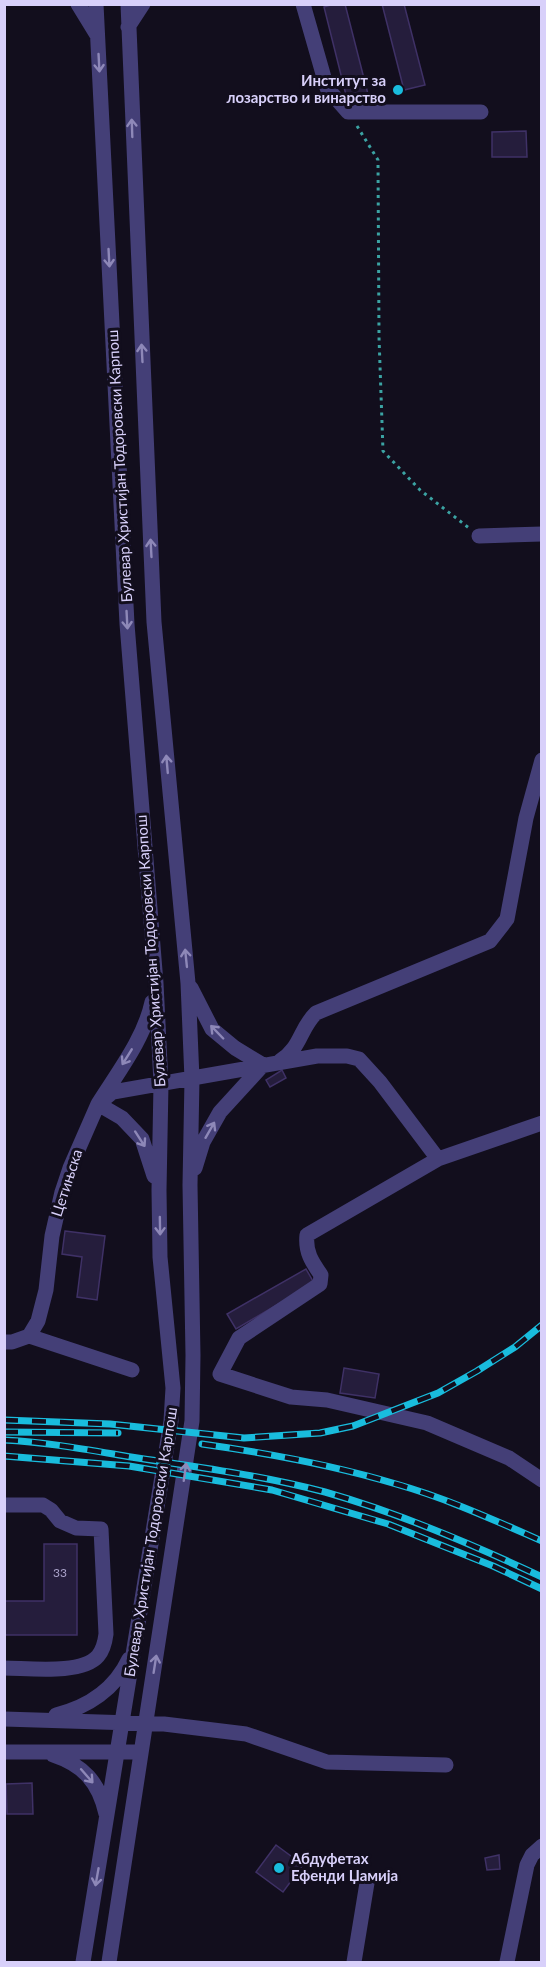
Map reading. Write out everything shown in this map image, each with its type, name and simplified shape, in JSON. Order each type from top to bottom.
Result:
[{"type":"street","points":[[78,4],[98,38]]},
{"type":"street","name":"Булевар Христијан Тодоровски Карпош","points":[[83,1962],[171,1421],[173,1388],[160,1257],[161,1084],[156,983],[127,624],[96,4]]},
{"type":"street","name":"Булевар Христијан Тодоровски Карпош","points":[[109,1962],[192,1421],[193,1355],[190,1185],[192,1079],[188,983],[154,622],[128,4]]},
{"type":"street","points":[[128,27],[143,4]]},
{"type":"street","points":[[303,4],[327,88],[348,112],[481,111]]},
{"type":"street","points":[[479,536],[542,534]]},
{"type":"street","points":[[190,1185],[203,1142],[220,1112],[270,1064],[296,1048],[316,1013],[490,941],[500,931],[507,919],[526,818],[542,760]]},
{"type":"street","name":"Цетињска","points":[[29,1336],[38,1321],[52,1236],[70,1168],[98,1104],[132,1050],[149,1016],[156,983]]},
{"type":"street","points":[[188,983],[212,1029],[235,1048],[270,1064]]},
{"type":"street","points":[[159,1190],[142,1138],[122,1118],[98,1104],[113,1092],[317,1056],[347,1056],[360,1059],[438,1158]]},
{"type":"street","points":[[542,1123],[438,1158],[307,1235],[306,1246],[309,1257],[321,1275],[320,1284],[239,1338],[220,1374],[291,1397],[327,1400],[427,1423],[508,1458],[542,1480]]},
{"type":"street","points":[[4,1342],[12,1342],[29,1336],[132,1370]]},
{"type":"street","points":[[4,1505],[43,1505],[51,1510],[60,1521],[76,1528],[101,1529],[106,1634],[105,1643],[98,1657],[76,1667],[4,1668]]},
{"type":"street","points":[[36,1719],[79,1709],[102,1694],[124,1669],[135,1648]]},
{"type":"street","points":[[4,1719],[146,1722],[246,1734],[327,1762],[446,1765]]},
{"type":"street","points":[[4,1752],[141,1752]]},
{"type":"street","points":[[45,1752],[69,1760],[86,1773],[102,1796],[107,1820]]},
{"type":"street","points":[[507,1962],[527,1865],[532,1855],[542,1846]]},
{"type":"street","points":[[354,1962],[367,1883]]},
{"type":"path","points":[[348,112],[378,160],[379,338],[384,452],[420,490],[479,536]]},
{"type":"building","points":[[345,4],[370,102],[349,107],[324,7]]},
{"type":"building","points":[[382,4],[404,4],[425,85],[404,90]]},
{"type":"building","points":[[526,131],[527,157],[492,157],[492,132]]},
{"type":"building","points":[[282,1070],[286,1078],[270,1087],[266,1080]]},
{"type":"building","points":[[65,1231],[105,1236],[97,1300],[77,1297],[82,1257],[62,1254]]},
{"type":"building","points":[[306,1269],[314,1283],[236,1329],[227,1314]]},
{"type":"building","points":[[344,1368],[379,1374],[375,1398],[340,1393]]},
{"type":"building","points":[[44,1544],[77,1544],[77,1635],[4,1635],[4,1601],[44,1601]]},
{"type":"building","points":[[32,1783],[33,1814],[7,1814],[6,1784]]},
{"type":"building","name":"Абдуфетах Ефенди Џамија","points":[[276,1845],[303,1865],[283,1892],[256,1872]]},
{"type":"building","points":[[499,1855],[500,1869],[487,1870],[485,1858]]},
{"type":"railway","points":[[4,1420],[110,1424],[244,1438],[320,1433],[353,1426],[438,1393],[515,1347],[542,1325]]},
{"type":"railway","points":[[4,1432],[118,1433]]},
{"type":"railway","points":[[4,1440],[68,1447],[228,1472],[325,1492],[435,1530],[542,1577]]},
{"type":"railway","points":[[202,1444],[300,1460],[372,1477],[452,1503],[542,1541]]},
{"type":"railway","points":[[4,1456],[129,1466],[272,1490],[388,1524],[493,1566],[542,1589]]},
{"type":"place","name":"Институт за лозарство и винарство","points":[[398,90]]},
{"type":"place","name":"Абдуфетах Ефенди Џамија","points":[[279,1868]]}]
